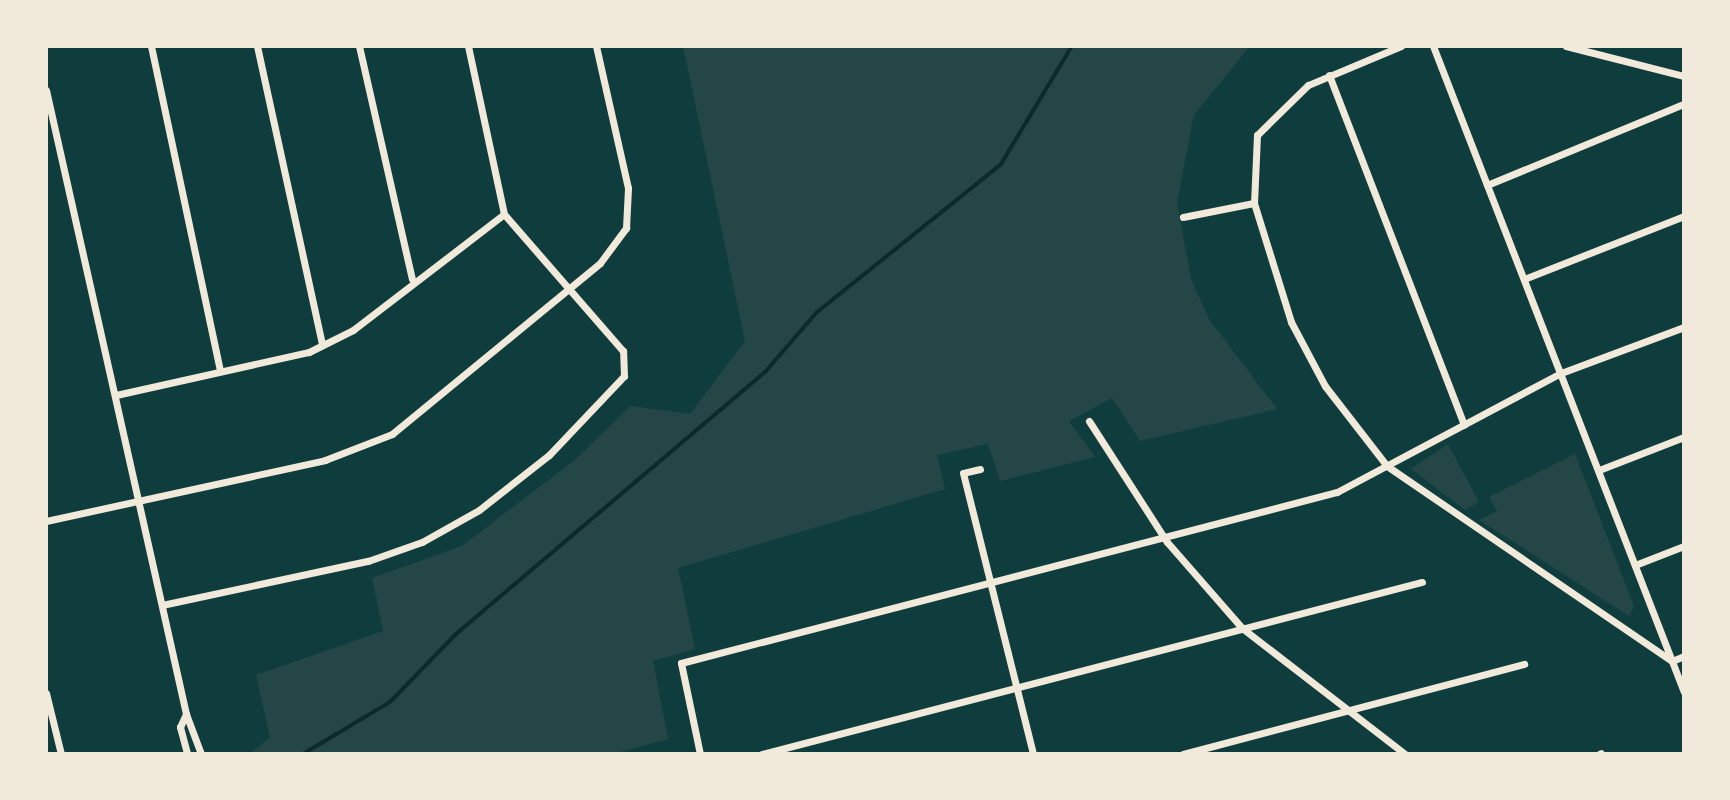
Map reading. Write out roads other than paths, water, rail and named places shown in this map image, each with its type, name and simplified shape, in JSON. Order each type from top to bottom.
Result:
[{"type":"street","points":[[151,46],[220,371]]},
{"type":"street","points":[[257,46],[322,345]]},
{"type":"street","points":[[359,46],[412,279]]},
{"type":"street","points":[[162,605],[368,561],[479,510],[549,455],[624,376],[623,351],[504,214],[468,46]]},
{"type":"street","points":[[46,521],[325,460],[392,434],[569,289],[626,228],[628,188],[596,46]]},
{"type":"street","points":[[1401,46],[1329,75],[1291,96],[1257,135],[1254,203],[1309,358],[1387,466],[1672,661]]},
{"type":"street","points":[[1433,46],[1684,692]]},
{"type":"street","points":[[1566,46],[1684,76]]},
{"type":"street","points":[[1329,75],[1464,425]]},
{"type":"street","points":[[46,90],[186,714],[201,754]]},
{"type":"street","points":[[1487,185],[1684,104]]},
{"type":"street","points":[[1183,217],[1254,203]]},
{"type":"street","points":[[116,395],[322,345],[353,330],[412,279],[504,214]]},
{"type":"street","points":[[1524,279],[1684,216]]},
{"type":"street","points":[[700,754],[681,663],[1167,542],[1337,492],[1561,373],[1684,327]]},
{"type":"street","points":[[1089,421],[1167,542],[1242,628],[1405,754]]},
{"type":"street","points":[[1599,470],[1684,437]]},
{"type":"street","points":[[980,469],[963,473],[1033,754]]},
{"type":"street","points":[[1635,565],[1684,546]]},
{"type":"street","points":[[762,754],[1422,582]]},
{"type":"street","points":[[1672,661],[1684,656]]},
{"type":"street","points":[[1183,754],[1524,664]]},
{"type":"street","points":[[46,693],[61,754]]},
{"type":"street","points":[[186,714],[180,727],[187,754]]},
{"type":"waterway","points":[[303,754],[390,702],[456,634],[766,371],[816,313],[1001,164],[1072,46]]}]
